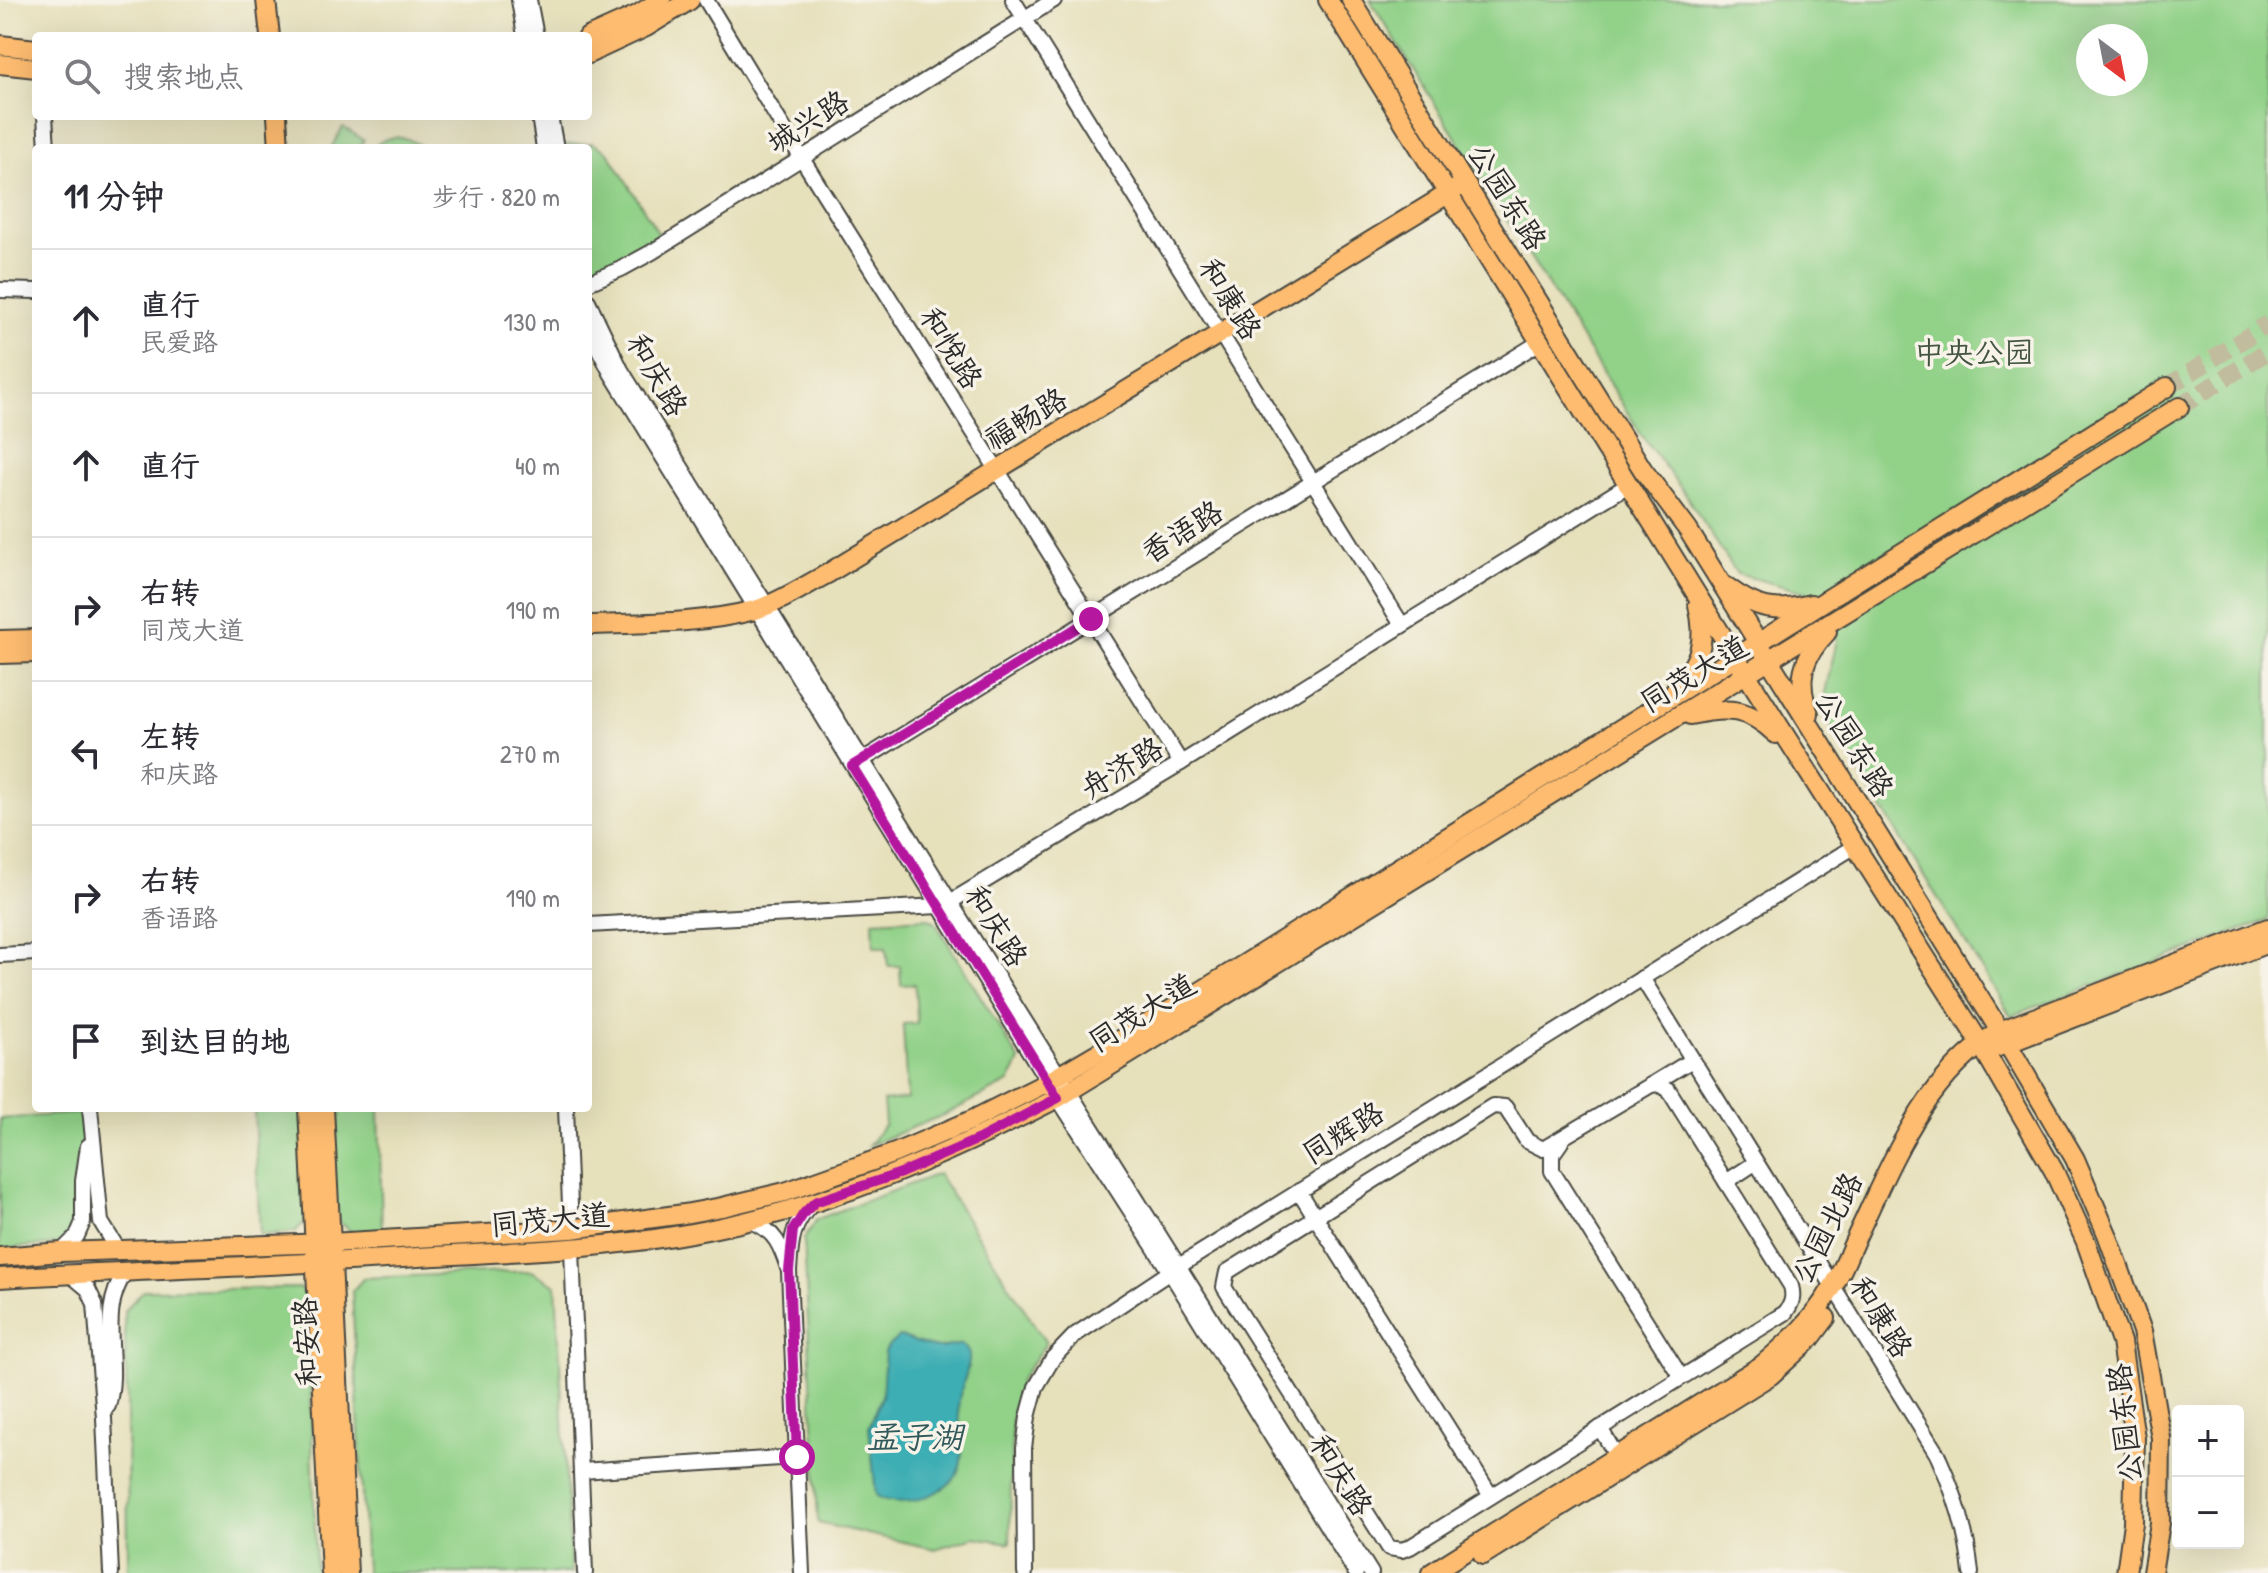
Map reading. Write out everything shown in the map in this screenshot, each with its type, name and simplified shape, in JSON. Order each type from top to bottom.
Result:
[{"type":"main road","points":[[255,0],[259,32]]},
{"type":"main road","points":[[266,0],[270,32]]},
{"type":"main road","points":[[592,35],[637,15],[661,0]]},
{"type":"main road","points":[[592,52],[646,27],[690,0]]},
{"type":"main road","name":"公园东路","points":[[1328,0],[1696,594],[1983,1049],[2054,1171],[2086,1242],[2121,1342],[2135,1438],[2133,1523],[2126,1573]]},
{"type":"main road","name":"公园东路","points":[[1351,0],[1643,470],[1688,530],[2004,1036],[2075,1159],[2107,1234],[2142,1331],[2161,1438],[2160,1523],[2152,1573]]},
{"type":"main road","points":[[0,45],[32,49]]},
{"type":"main road","points":[[0,64],[32,68]]},
{"type":"main road","points":[[265,120],[267,144]]},
{"type":"main road","points":[[277,120],[279,144]]},
{"type":"main road","name":"福畅路","points":[[592,625],[698,620],[759,602],[827,574],[993,466],[1463,178]]},
{"type":"main road","name":"同茂大道","points":[[0,1278],[572,1249],[706,1231],[750,1221],[901,1173],[981,1138],[1179,1005],[2167,387]]},
{"type":"main road","name":"同茂大道","points":[[0,1257],[61,1252],[322,1244],[571,1229],[684,1214],[785,1192],[895,1153],[1059,1086],[1747,675],[2179,407]]},
{"type":"main road","points":[[1719,580],[1744,599],[1765,608],[1789,610],[1829,599]]},
{"type":"main road","points":[[1665,703],[1690,673],[1702,649],[1703,626],[1696,594]]},
{"type":"main road","name":"福畅路","points":[[592,615],[695,610],[759,602]]},
{"type":"main road","points":[[1820,742],[1801,694],[1802,672],[1814,646],[1841,617]]},
{"type":"main road","points":[[0,640],[32,639]]},
{"type":"main road","points":[[0,654],[32,653]]},
{"type":"main road","points":[[1676,718],[1716,710],[1740,711],[1762,720],[1798,756]]},
{"type":"main road","name":"公园北路","points":[[1454,1573],[1762,1365],[1801,1330],[1836,1294],[1900,1145],[1932,1092],[1983,1049],[2004,1036],[2268,928]]},
{"type":"main road","name":"公园北路","points":[[2004,1036],[2268,943]]},
{"type":"main road","name":"和安路","points":[[308,1112],[323,1263],[331,1573]]},
{"type":"main road","name":"和安路","points":[[322,1244],[324,1112]]},
{"type":"main road","name":"和安路","points":[[323,1263],[348,1573]]},
{"type":"main road","name":"公园北路","points":[[1431,1573],[1620,1462]]},
{"type":"street","points":[[519,0],[524,32]]},
{"type":"street","points":[[529,0],[535,32]]},
{"type":"street","name":"和悦路","points":[[706,0],[993,466],[1181,763]]},
{"type":"street","name":"和康路","points":[[1013,0],[1402,625]]},
{"type":"street","name":"城兴路","points":[[592,281],[652,252],[1054,0]]},
{"type":"street","points":[[45,120],[47,144]]},
{"type":"street","points":[[540,120],[543,144]]},
{"type":"street","points":[[551,120],[555,144]]},
{"type":"street","points":[[0,290],[32,291]]},
{"type":"street","name":"和庆路","points":[[592,309],[621,370],[944,904],[1239,1372],[1371,1573]]},
{"type":"street","name":"和庆路","points":[[592,336],[611,373],[759,602]]},
{"type":"street","name":"香语路","points":[[858,762],[1540,342]]},
{"type":"street","name":"舟济路","points":[[592,925],[944,904],[1181,763],[1628,485]]},
{"type":"street","name":"同辉路","points":[[1025,1573],[1024,1448],[1028,1417],[1036,1387],[1053,1358],[1075,1335],[1299,1191],[1855,846]]},
{"type":"street","points":[[0,955],[32,953]]},
{"type":"street","name":"和康路","points":[[1642,978],[1937,1454],[1956,1495],[1969,1549],[1971,1573]]},
{"type":"street","points":[[1651,1085],[1668,1089],[1791,1286],[1792,1300],[1785,1313],[1410,1547],[1389,1548],[1224,1287],[1227,1272],[1493,1106],[1505,1107],[1527,1141],[1538,1148],[1549,1148],[1564,1139],[1651,1085],[1692,1060]]},
{"type":"street","points":[[90,1112],[101,1222],[106,1235],[119,1251]]},
{"type":"street","points":[[566,1112],[571,1229]]},
{"type":"street","points":[[61,1252],[77,1236],[83,1222],[83,1181],[91,1130]]},
{"type":"street","points":[[1564,1139],[1552,1155],[1552,1171],[1681,1377]]},
{"type":"street","points":[[1726,1182],[1755,1163]]},
{"type":"street","points":[[1299,1191],[1491,1496]]},
{"type":"street","points":[[802,1573],[789,1271],[793,1230],[815,1202]]},
{"type":"street","points":[[750,1221],[762,1225],[778,1241],[789,1271]]},
{"type":"street","points":[[572,1249],[585,1573]]},
{"type":"street","points":[[104,1418],[113,1386],[110,1305],[115,1286],[126,1271]]},
{"type":"street","points":[[70,1274],[88,1289],[95,1304],[111,1573]]},
{"type":"street","points":[[1239,1372],[1266,1355]]},
{"type":"street","name":"和庆路","points":[[1239,1372],[1356,1573]]},
{"type":"street","points":[[1600,1428],[1620,1462]]},
{"type":"street","points":[[581,1471],[797,1457]]},
{"type":"green space","name":"中央公园","points":[[1370,0],[2268,0],[2268,920],[2011,1016],[1821,710],[1837,640],[1805,592],[1737,574],[1683,491],[1642,436]]},
{"type":"green space","points":[[343,127],[364,140],[362,144],[333,144]]},
{"type":"green space","points":[[395,137],[417,144],[377,144]]},
{"type":"green space","points":[[593,143],[608,152],[661,237],[597,271],[592,269],[592,144],[578,144]]},
{"type":"green space","points":[[927,918],[935,922],[1020,1061],[1009,1082],[946,1114],[869,1145],[885,1124],[883,1101],[907,1099],[903,1024],[917,1023],[915,984],[901,985],[900,966],[888,966],[886,947],[874,947],[873,921]]},
{"type":"green space","points":[[254,1112],[304,1112],[308,1218],[295,1232],[260,1235]]},
{"type":"green space","points":[[329,1112],[379,1112],[382,1232],[353,1233],[335,1218]]},
{"type":"green space","points":[[83,1113],[84,1133],[78,1182],[79,1221],[73,1234],[60,1244],[0,1249],[0,1119]]},
{"type":"green space","points":[[938,1174],[1046,1343],[1020,1380],[1012,1420],[1010,1543],[974,1537],[935,1549],[818,1523],[804,1239],[817,1219]]},
{"type":"green space","points":[[531,1271],[556,1285],[571,1573],[366,1573],[352,1291],[364,1278]]},
{"type":"green space","points":[[299,1288],[308,1297],[316,1573],[128,1573],[124,1311],[144,1290]]},
{"type":"water","name":"孟子湖","points":[[899,1337],[935,1348],[963,1346],[969,1356],[958,1404],[962,1446],[956,1477],[931,1495],[901,1502],[876,1495],[869,1427],[882,1396],[885,1352]]},
{"type":"tunnel","points":[[2167,387],[2268,324]]},
{"type":"tunnel","points":[[2179,407],[2268,351]]},
{"type":"route","points":[[797,1457],[789,1271],[793,1230],[804,1213],[815,1202],[901,1173],[981,1138],[1058,1098],[852,766],[1091,619]]}]
